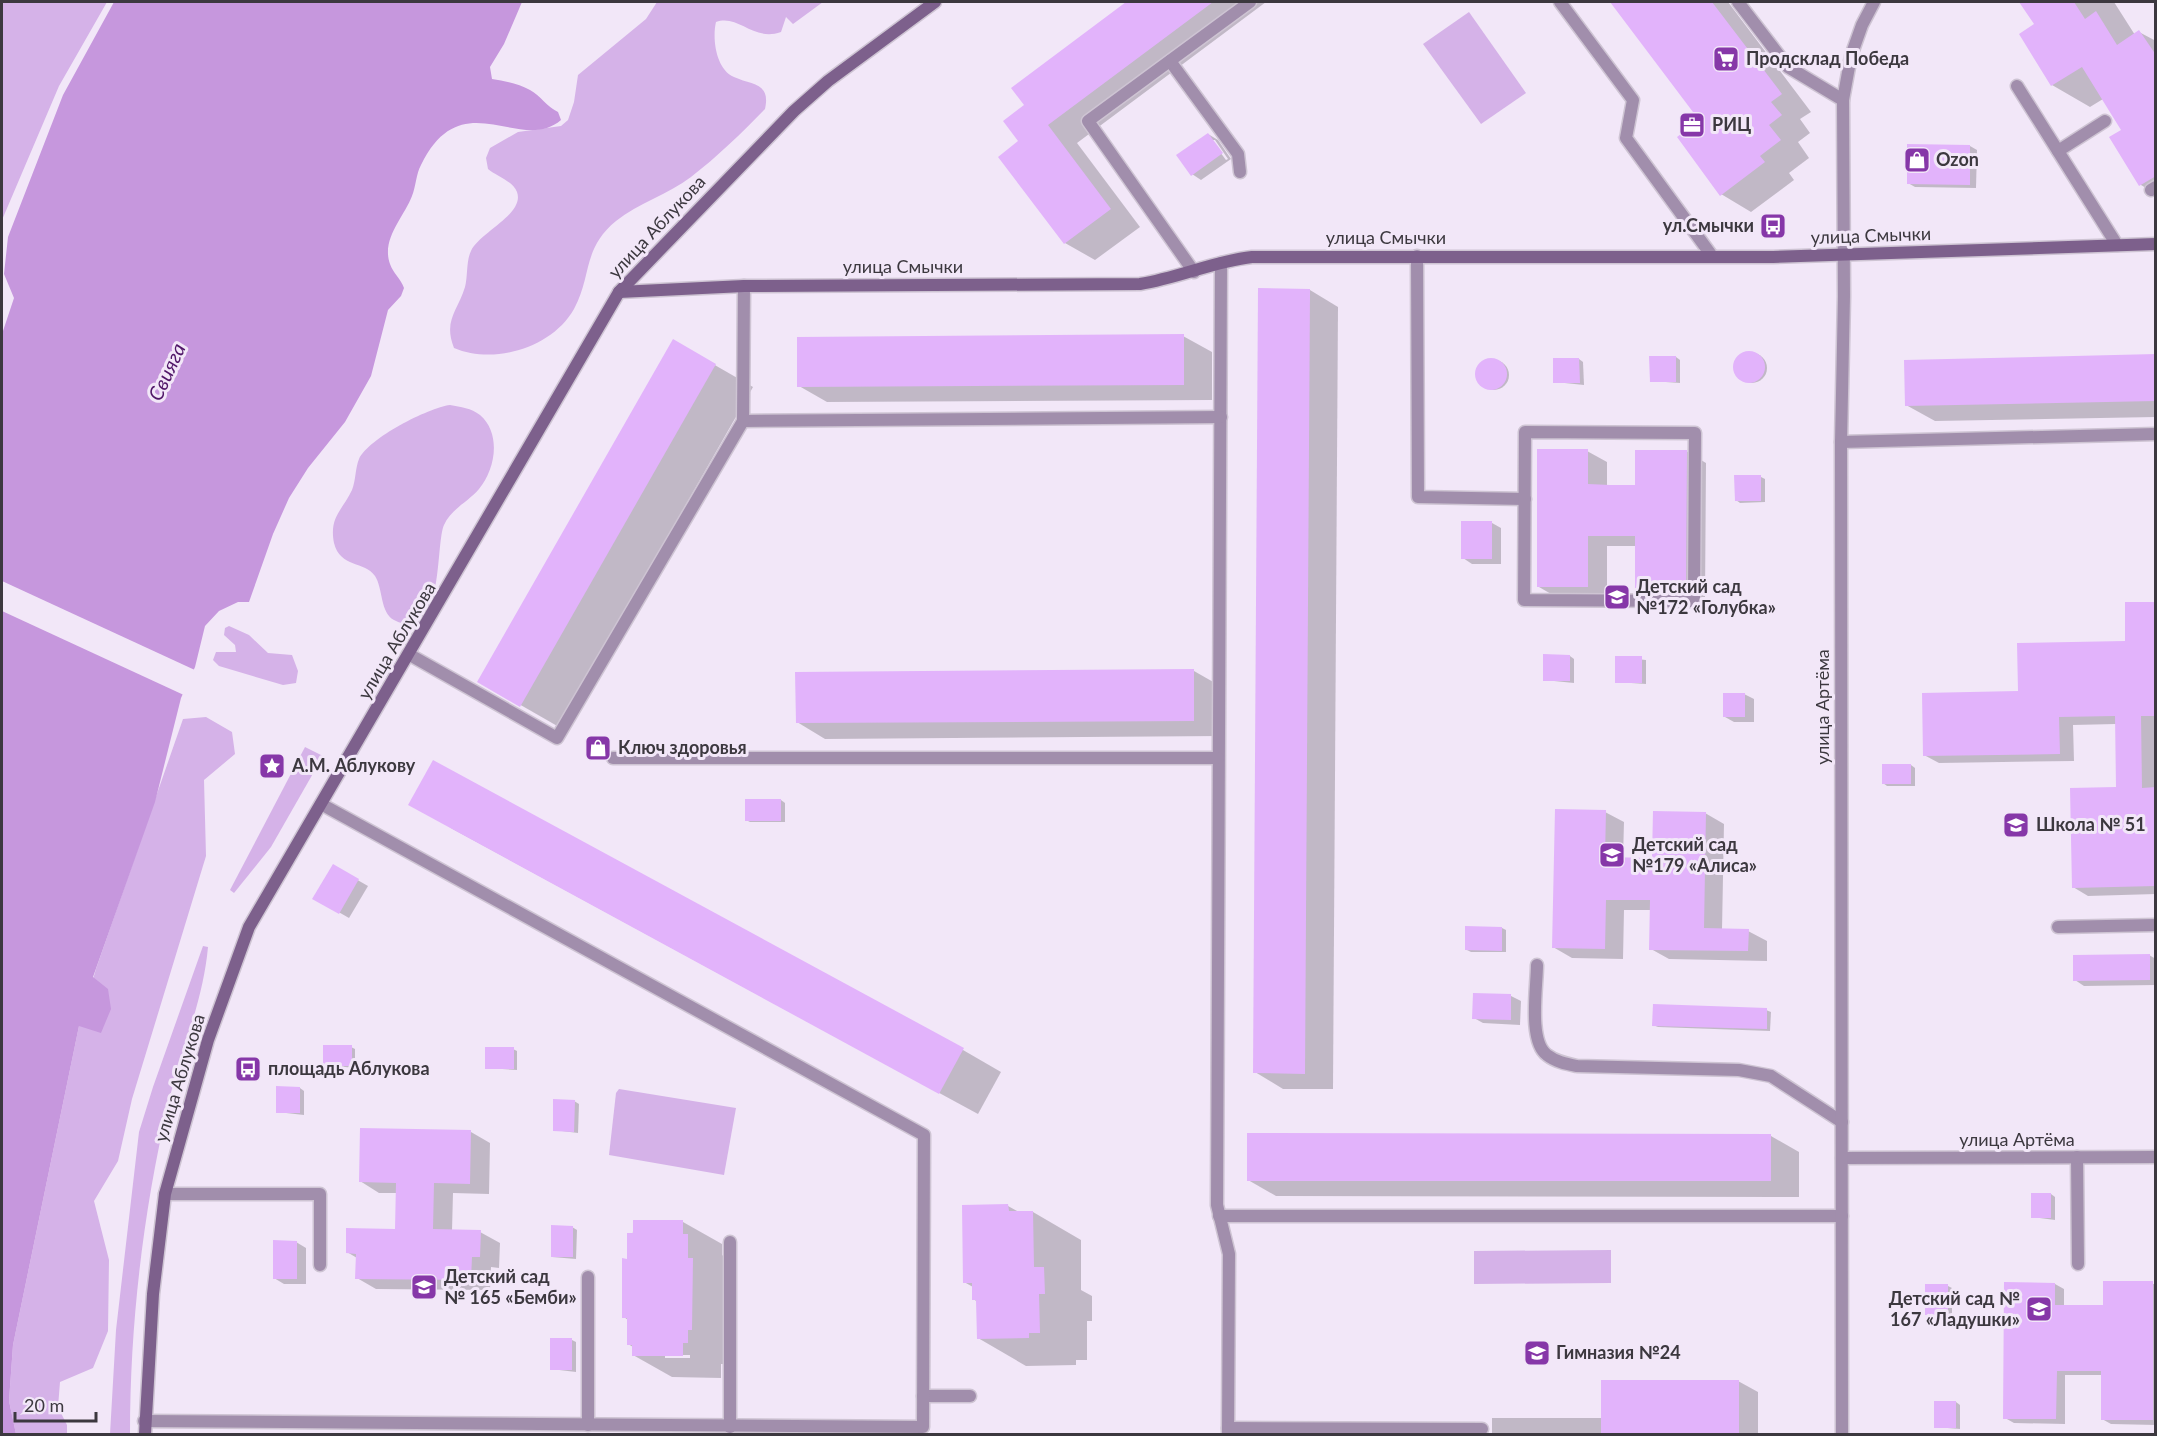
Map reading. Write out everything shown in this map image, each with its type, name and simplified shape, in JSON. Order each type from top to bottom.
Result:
[{"type":"street","name":"улица Аблукова","points":[[145,1434],[153,1294],[165,1194],[208,1040],[249,927],[620,292],[794,111],[828,81],[935,2]]},
{"type":"street","points":[[1194,272],[1088,121],[1250,2]]},
{"type":"street","points":[[1560,2],[1633,100],[1626,138],[1712,256]]},
{"type":"street","points":[[1738,2],[1788,68],[1843,100]]},
{"type":"street","name":"улица Артёма","points":[[1842,1434],[1843,100],[1851,56],[1862,25],[1874,2]]},
{"type":"street","points":[[1170,61],[1238,154],[1240,172]]},
{"type":"street","points":[[2017,86],[2117,245]]},
{"type":"street","points":[[2058,151],[2105,121]]},
{"type":"street","name":"улица Смычки","points":[[620,292],[744,286],[1140,284],[1252,257],[1844,255],[2156,244]]},
{"type":"street","points":[[1417,256],[1418,497],[1525,499]]},
{"type":"street","points":[[1221,263],[1217,1205],[1229,1254],[1228,1431],[1374,1432],[1482,1429]]},
{"type":"street","points":[[410,655],[557,738],[743,421],[744,286]]},
{"type":"street","points":[[743,421],[1221,417]]},
{"type":"street","points":[[1525,432],[1695,433],[1694,601],[1524,600],[1525,499],[1525,432]]},
{"type":"street","points":[[1841,442],[2156,434]]},
{"type":"street","points":[[613,758],[1218,758]]},
{"type":"street","points":[[144,1421],[393,1429],[588,1425],[923,1427],[924,1135],[321,804]]},
{"type":"street","points":[[2058,927],[2156,925]]},
{"type":"street","points":[[1537,965],[1536,1034],[1545,1054],[1560,1062],[1577,1066],[1739,1070],[1771,1076],[1842,1122]]},
{"type":"street","points":[[2077,1157],[2078,1264]]},
{"type":"street","name":"улица Артёма","points":[[1842,1158],[2156,1157]]},
{"type":"street","points":[[165,1194],[320,1194],[320,1265]]},
{"type":"street","points":[[1219,1216],[1842,1216]]},
{"type":"street","points":[[730,1242],[730,1427]]},
{"type":"street","points":[[588,1277],[588,1425]]},
{"type":"street","points":[[923,1396],[970,1396]]},
{"type":"shaded area","points":[[2,2],[107,2],[59,86],[2,220]]},
{"type":"shaded area","points":[[657,2],[823,2],[793,24],[786,17],[781,32],[771,34],[762,34],[732,22],[716,22],[715,45],[719,61],[734,77],[762,89],[766,100],[765,109],[730,144],[691,177],[625,215],[605,231],[593,252],[580,297],[574,309],[552,334],[521,350],[504,353],[487,355],[454,348],[450,330],[451,323],[465,287],[471,251],[508,215],[518,200],[515,188],[488,169],[486,158],[490,148],[518,132],[561,126],[568,120],[574,102],[578,75],[646,19]]},
{"type":"shaded area","points":[[1469,12],[1526,93],[1481,124],[1423,44]]},
{"type":"shaded area","points":[[450,405],[466,408],[480,415],[491,432],[494,452],[485,481],[475,494],[451,514],[444,525],[435,590],[430,607],[422,619],[410,624],[389,617],[375,576],[371,571],[342,557],[334,543],[333,527],[337,515],[352,490],[359,459],[365,451],[386,433],[400,425],[440,407]]},
{"type":"shaded area","points":[[229,626],[249,635],[268,653],[292,655],[298,671],[296,683],[283,685],[219,666],[213,660],[216,652],[236,652],[235,645],[224,635],[225,628]]},
{"type":"shaded area","points":[[206,717],[232,732],[235,754],[204,780],[206,856],[132,1099],[118,1161],[94,1201],[109,1260],[108,1331],[93,1368],[60,1382],[58,1407],[67,1425],[67,1434],[16,1434],[9,1401],[13,1345],[79,1026],[96,969],[183,719]]},
{"type":"shaded area","points":[[305,747],[323,756],[271,847],[234,893],[230,890]]},
{"type":"shaded area","points":[[203,946],[208,947],[201,988],[168,1105],[145,1228],[132,1351],[130,1434],[110,1434],[116,1330],[139,1132]]},
{"type":"shaded area","points":[[619,1089],[736,1108],[724,1175],[609,1155],[616,1093]]},
{"type":"shaded area","points":[[1611,1250],[1611,1283],[1474,1284],[1474,1251]]},
{"type":"water","name":"Свияга","points":[[114,2],[522,2],[504,44],[490,67],[492,79],[530,90],[558,112],[561,120],[545,129],[528,130],[473,123],[454,127],[437,140],[421,165],[412,196],[391,237],[388,255],[390,264],[404,288],[401,296],[388,310],[371,376],[345,422],[308,468],[289,498],[273,534],[249,602],[238,602],[219,611],[205,626],[195,667],[181,698],[155,802],[93,977],[108,989],[111,1009],[101,1033],[79,1026],[13,1345],[9,1401],[16,1434],[2,1434],[2,334],[14,298],[4,274],[8,237],[63,95]]},
{"type":"pier","points":[[2,581],[197,671],[186,696],[2,611]]},
{"type":"building","points":[[1126,2],[1213,2],[1048,125],[1111,209],[1064,244],[998,157],[1018,141],[1003,121],[1024,105],[1011,88]]},
{"type":"building","points":[[1610,2],[1712,2],[1782,94],[1771,102],[1782,115],[1769,125],[1781,140],[1760,156],[1765,162],[1720,196],[1677,137],[1699,120]]},
{"type":"building","points":[[2019,2],[2074,2],[2085,19],[2096,11],[2117,45],[2139,30],[2156,55],[2156,176],[2139,186],[2109,137],[2121,130],[2082,67],[2051,86],[2019,34],[2034,24]]},
{"type":"building","points":[[1208,133],[1223,153],[1191,176],[1176,155]]},
{"type":"building","points":[[1907,144],[1970,145],[1970,185],[1907,184]]},
{"type":"building","points":[[1258,288],[1310,289],[1305,1074],[1253,1073]]},
{"type":"building","points":[[1184,334],[1184,385],[797,387],[797,337]]},
{"type":"building","points":[[673,339],[716,364],[520,707],[477,682]]},
{"type":"building","points":[[1749,351],[1760,356],[1765,367],[1760,378],[1749,383],[1738,378],[1733,367],[1738,356]]},
{"type":"building","points":[[2156,354],[2156,401],[1905,406],[1904,360]]},
{"type":"building","points":[[1649,356],[1676,356],[1676,382],[1650,382]]},
{"type":"building","points":[[1491,358],[1502,363],[1507,374],[1502,385],[1491,390],[1480,385],[1475,374],[1480,363]]},
{"type":"building","points":[[1553,358],[1579,358],[1580,383],[1553,383]]},
{"type":"building","points":[[1537,449],[1588,449],[1588,484],[1610,485],[1635,485],[1635,450],[1687,450],[1686,589],[1635,588],[1635,536],[1588,536],[1588,587],[1537,587]]},
{"type":"building","points":[[1734,475],[1761,475],[1761,501],[1735,501]]},
{"type":"building","points":[[1461,521],[1492,521],[1492,559],[1461,559]]},
{"type":"building","points":[[2125,602],[2156,602],[2156,716],[2141,716],[2142,788],[2156,787],[2156,886],[2072,888],[2070,788],[2116,787],[2115,716],[2059,717],[2060,754],[1923,756],[1922,693],[2018,691],[2017,643],[2125,641]]},
{"type":"building","points":[[1543,654],[1570,655],[1570,681],[1543,681]]},
{"type":"building","points":[[1615,656],[1642,656],[1642,683],[1615,683]]},
{"type":"building","points":[[1194,669],[1194,721],[796,723],[795,672]]},
{"type":"building","points":[[1723,693],[1745,693],[1745,717],[1723,717]]},
{"type":"building","points":[[433,760],[964,1048],[939,1094],[408,805]]},
{"type":"building","points":[[1882,764],[1911,764],[1911,784],[1882,784]]},
{"type":"building","points":[[745,799],[781,799],[781,821],[745,821]]},
{"type":"building","points":[[1555,809],[1606,810],[1605,857],[1652,858],[1653,811],[1706,812],[1704,928],[1749,929],[1748,951],[1649,950],[1650,900],[1606,900],[1605,949],[1552,948]]},
{"type":"building","points":[[333,864],[359,879],[339,914],[312,899]]},
{"type":"building","points":[[1465,926],[1502,927],[1502,951],[1465,950]]},
{"type":"building","points":[[2150,954],[2150,980],[2073,981],[2073,955]]},
{"type":"building","points":[[1473,993],[1511,994],[1511,1020],[1472,1019]]},
{"type":"building","points":[[1653,1004],[1767,1008],[1767,1029],[1652,1026]]},
{"type":"building","points":[[323,1045],[352,1045],[352,1066],[323,1066]]},
{"type":"building","points":[[485,1047],[514,1047],[514,1069],[485,1069]]},
{"type":"building","points":[[276,1086],[300,1087],[300,1113],[276,1113]]},
{"type":"building","points":[[553,1099],[575,1100],[574,1132],[553,1131]]},
{"type":"building","points":[[360,1128],[471,1130],[470,1184],[434,1183],[433,1229],[481,1230],[480,1257],[472,1257],[471,1280],[355,1279],[356,1254],[346,1253],[346,1228],[395,1229],[396,1183],[359,1182]]},
{"type":"building","points":[[1247,1133],[1771,1134],[1771,1181],[1247,1181]]},
{"type":"building","points":[[2031,1193],[2051,1193],[2051,1218],[2031,1218]]},
{"type":"building","points":[[1008,1204],[1009,1211],[1033,1211],[1034,1267],[1044,1267],[1045,1294],[1039,1294],[1040,1333],[1029,1333],[1029,1338],[977,1339],[976,1300],[972,1300],[972,1283],[963,1283],[962,1205]]},
{"type":"building","points":[[633,1220],[683,1220],[683,1234],[688,1234],[688,1258],[693,1258],[692,1330],[688,1330],[688,1343],[683,1343],[683,1356],[632,1356],[632,1345],[627,1345],[627,1318],[622,1318],[622,1258],[627,1259],[627,1233],[633,1233]]},
{"type":"building","points":[[551,1225],[573,1226],[573,1257],[551,1257]]},
{"type":"building","points":[[273,1240],[297,1241],[297,1279],[273,1279]]},
{"type":"building","points":[[2103,1281],[2153,1281],[2153,1420],[2101,1420],[2101,1371],[2057,1371],[2056,1419],[2003,1419],[2004,1282],[2055,1283],[2055,1305],[2103,1305]]},
{"type":"building","points":[[1925,1284],[1948,1284],[1948,1315],[1925,1315]]},
{"type":"building","points":[[550,1338],[572,1338],[572,1370],[550,1370]]},
{"type":"building","points":[[1601,1380],[1739,1380],[1739,1434],[1601,1434]]},
{"type":"building","points":[[1934,1401],[1956,1401],[1956,1428],[1934,1428]]},
{"type":"place","name":"Продсклад Победа","points":[[1726,59]]},
{"type":"place","name":"РИЦ","points":[[1692,125]]},
{"type":"place","name":"Ozon","points":[[1917,160]]},
{"type":"place","name":"ул.Смычки","points":[[1773,226]]},
{"type":"place","name":"Детский сад №172 «Голубка»","points":[[1617,597]]},
{"type":"place","name":"Ключ здоровья","points":[[598,748]]},
{"type":"place","name":"А.М. Аблукову","points":[[272,766]]},
{"type":"place","name":"Школа № 51","points":[[2016,825]]},
{"type":"place","name":"Детский сад №179 «Алиса»","points":[[1612,855]]},
{"type":"place","name":"площадь Аблукова","points":[[248,1069]]},
{"type":"place","name":"Детский сад № 165 «Бемби»","points":[[424,1287]]},
{"type":"place","name":"Детский сад № 167 «Ладушки»","points":[[2039,1309]]},
{"type":"place","name":"Гимназия №24","points":[[1537,1353]]}]
